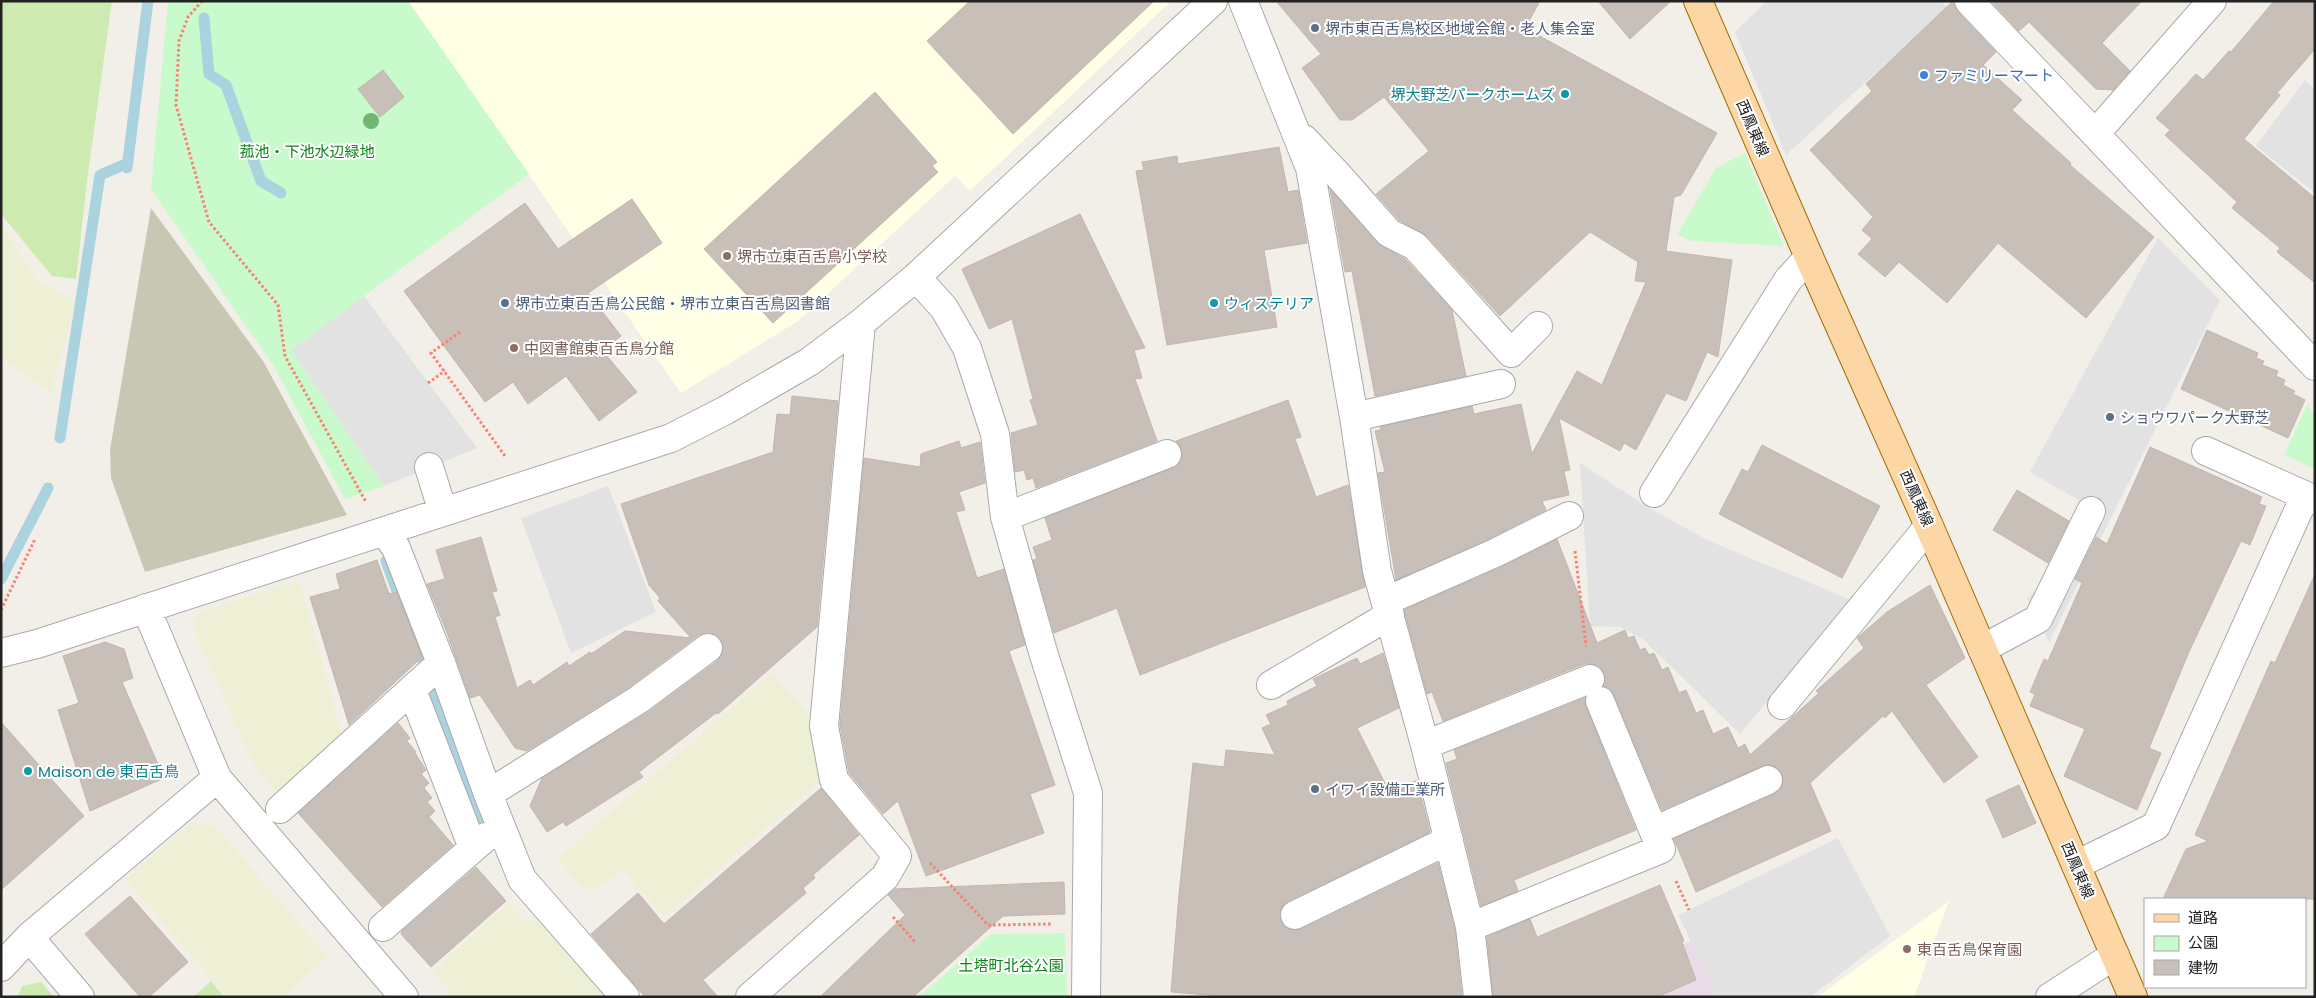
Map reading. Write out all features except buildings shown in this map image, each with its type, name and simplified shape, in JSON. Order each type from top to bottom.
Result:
[{"type":"main road","name":"西鳳東線","points":[[1698,1],[1809,257],[1929,526],[2133,997]]},
{"type":"street","points":[[1,653],[37,644],[671,438],[726,410],[810,362],[916,277],[1213,1]]},
{"type":"street","points":[[1243,1],[1298,132],[1310,168],[1354,416],[1377,571],[1425,745],[1470,927],[1478,997]]},
{"type":"street","points":[[1969,1],[2315,366]]},
{"type":"street","points":[[2095,134],[2212,1]]},
{"type":"street","points":[[1298,132],[1338,174],[1389,233],[1415,246],[1511,353],[1538,326]]},
{"type":"street","points":[[1654,493],[1788,280],[1809,257]]},
{"type":"street","points":[[916,277],[944,308],[967,348],[995,434],[1005,517],[1043,652],[1088,793],[1086,997]]},
{"type":"street","points":[[750,997],[885,877],[897,856],[834,780],[824,726],[861,323]]},
{"type":"street","points":[[1354,416],[1501,384]]},
{"type":"street","points":[[2076,865],[2156,826],[2310,498],[2206,451]]},
{"type":"street","points":[[1005,517],[1167,454]]},
{"type":"street","points":[[430,467],[444,512]]},
{"type":"street","points":[[1982,648],[2038,619],[2091,511]]},
{"type":"street","points":[[1271,685],[1388,608],[1569,516]]},
{"type":"street","points":[[1782,705],[1929,526]]},
{"type":"street","points":[[384,531],[396,548],[441,663],[488,794],[522,879],[625,997]]},
{"type":"street","points":[[146,608],[217,778],[404,997]]},
{"type":"street","points":[[488,794],[638,700],[708,648]]},
{"type":"street","points":[[280,809],[441,663]]},
{"type":"street","points":[[412,690],[473,848]]},
{"type":"street","points":[[1425,745],[1595,690],[1661,849],[1470,927]]},
{"type":"street","points":[[1,967],[29,937],[217,778]]},
{"type":"street","points":[[1654,831],[1768,780]]},
{"type":"street","points":[[383,927],[501,825]]},
{"type":"street","points":[[1295,915],[1449,840]]},
{"type":"street","points":[[29,937],[80,997]]},
{"type":"street","points":[[2050,997],[2115,955]]},
{"type":"path","points":[[202,1],[188,16],[179,42],[176,105],[210,222],[278,305],[285,356],[368,505]]},
{"type":"path","points":[[460,332],[431,353],[510,462]]},
{"type":"path","points":[[428,383],[445,371]]},
{"type":"path","points":[[1569,516],[1579,572],[1595,690]]},
{"type":"path","points":[[1,610],[35,539]]},
{"type":"path","points":[[897,856],[911,854],[926,859],[988,925],[1088,924]]},
{"type":"shaded area","name":"堺市立東百舌鳥小学校","points":[[408,1],[1171,1],[970,191],[955,176],[798,321],[681,393]]},
{"type":"shaded area","points":[[1767,1],[1941,1],[1947,8],[1786,155],[1735,32]]},
{"type":"shaded area","points":[[2305,80],[2315,89],[2315,193],[2256,146]]},
{"type":"shaded area","points":[[151,208],[263,361],[347,515],[145,572],[111,478],[110,450]]},
{"type":"shaded area","points":[[1,225],[38,282],[76,301],[51,392],[1,358]]},
{"type":"shaded area","name":"ショウワパーク大野芝","points":[[2158,238],[2220,300],[2049,642],[2027,598],[2048,582],[2080,501],[2030,472]]},
{"type":"shaded area","points":[[364,296],[477,448],[384,486],[291,350]]},
{"type":"shaded area","points":[[1580,463],[1646,506],[1707,540],[1851,600],[1740,734],[1645,641],[1621,627],[1590,626]]},
{"type":"shaded area","points":[[608,486],[656,612],[571,653],[521,518]]},
{"type":"shaded area","points":[[299,580],[343,739],[280,796],[253,763],[193,627],[199,613]]},
{"type":"shaded area","points":[[771,674],[811,716],[812,742],[823,778],[664,916],[626,873],[619,872],[599,887],[584,889],[557,859]]},
{"type":"shaded area","points":[[191,823],[215,826],[328,957],[281,997],[227,997],[125,879]]},
{"type":"shaded area","points":[[1838,838],[1890,936],[1810,997],[1718,997],[1678,915]]},
{"type":"shaded area","name":"東百舌鳥保育園","points":[[1949,901],[1914,997],[1817,997]]},
{"type":"shaded area","points":[[508,903],[521,917],[527,920],[541,921],[610,997],[455,997],[434,971]]},
{"type":"shaded area","points":[[1691,941],[1718,997],[1565,997]]},
{"type":"green space","points":[[1,1],[112,1],[88,173],[76,279],[52,276],[1,214]]},
{"type":"green space","name":"菰池・下池水辺緑地","points":[[168,1],[408,1],[529,174],[291,350],[384,486],[345,499],[273,365],[151,189]]},
{"type":"green space","points":[[1745,153],[1784,246],[1692,241],[1677,234],[1716,168]]},
{"type":"green space","points":[[2307,405],[2315,414],[2315,469],[2284,455]]},
{"type":"green space","name":"土塔町北谷公園","points":[[1065,933],[1067,997],[919,997],[991,934]]},
{"type":"green space","points":[[211,981],[224,997],[193,997]]},
{"type":"green space","points":[[41,982],[54,997],[18,997],[22,986]]},
{"type":"waterway","points":[[127,168],[148,1]]},
{"type":"waterway","points":[[204,18],[209,74],[226,85],[261,181],[281,193]]},
{"type":"waterway","points":[[60,438],[100,175],[128,163]]},
{"type":"waterway","points":[[1,579],[48,488]]},
{"type":"waterway","points":[[386,561],[422,659]]},
{"type":"waterway","points":[[433,693],[484,824]]},
{"type":"place","name":"堺市東百舌鳥校区地域会館・老人集会室","points":[[1315,28]]},
{"type":"place","name":"ファミリーマート","points":[[1924,75]]},
{"type":"place","name":"堺大野芝パークホームズ","points":[[1565,94]]},
{"type":"place","name":"堺市立東百舌鳥小学校","points":[[727,256]]},
{"type":"place","name":"堺市立東百舌鳥公民館・堺市立東百舌鳥図書館","points":[[505,303]]},
{"type":"place","name":"ウィステリア","points":[[1214,303]]},
{"type":"place","name":"中図書館東百舌鳥分館","points":[[514,348]]},
{"type":"place","name":"ショウワパーク大野芝","points":[[2110,417]]},
{"type":"place","name":"Maison de 東百舌鳥","points":[[28,771]]},
{"type":"place","name":"イワイ設備工業所","points":[[1315,789]]},
{"type":"place","name":"東百舌鳥保育園","points":[[1907,949]]}]
